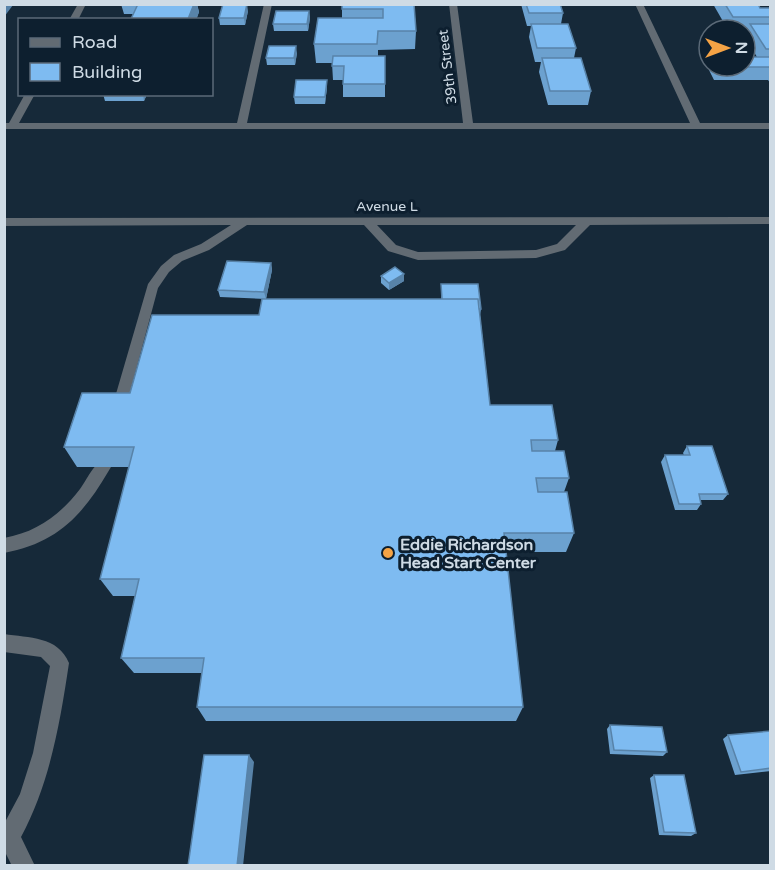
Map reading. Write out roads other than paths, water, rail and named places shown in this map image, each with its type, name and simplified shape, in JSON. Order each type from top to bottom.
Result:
[{"type":"street","points":[[74,18],[82,4]]},
{"type":"street","points":[[241,126],[268,4]]},
{"type":"street","name":"39th Street","points":[[453,4],[468,126]]},
{"type":"street","points":[[639,4],[696,126]]},
{"type":"street","points":[[8,126],[29,96]]},
{"type":"street","points":[[8,126],[771,126]]},
{"type":"street","points":[[117,415],[152,287],[178,258],[205,247],[246,221]]},
{"type":"street","points":[[367,221],[392,248],[418,256],[537,254],[561,247],[587,221]]},
{"type":"street","name":"Avenue L","points":[[4,222],[771,221]]},
{"type":"street","points":[[4,546],[51,531],[86,496],[103,467]]},
{"type":"street","points":[[4,643],[46,649],[60,663],[52,721],[25,811],[7,838],[24,866]]},
{"type":"place","name":"Eddie Richardson Head Start Center","points":[[388,553]]}]
